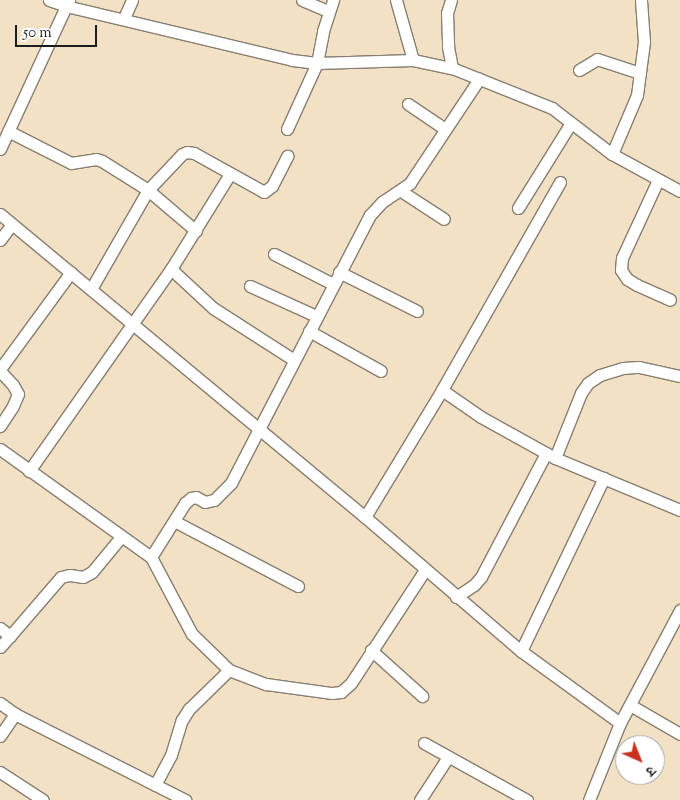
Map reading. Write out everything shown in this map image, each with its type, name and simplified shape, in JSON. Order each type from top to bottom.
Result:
[{"type":"street","points":[[49,0],[68,3],[292,60],[317,62],[413,60],[452,68],[552,108],[612,154],[680,191]]},
{"type":"street","points":[[124,18],[132,0]]},
{"type":"street","points":[[288,129],[317,62],[331,5],[302,0]]},
{"type":"street","points":[[396,0],[413,60]]},
{"type":"street","points":[[451,0],[447,13],[448,47],[452,68]]},
{"type":"street","points":[[612,154],[637,95],[644,42],[641,0]]},
{"type":"street","points":[[0,149],[68,3]]},
{"type":"street","points":[[579,70],[598,59],[640,74]]},
{"type":"street","points":[[151,557],[191,498],[196,497],[205,502],[214,500],[231,483],[370,215],[382,202],[401,191],[410,183],[479,79]]},
{"type":"street","points":[[408,104],[445,129]]},
{"type":"street","points":[[518,208],[571,123]]},
{"type":"street","points":[[8,131],[71,163],[98,159],[148,190],[196,231]]},
{"type":"street","points":[[91,289],[148,190],[177,160],[188,152],[194,152],[264,192],[272,186],[287,156]]},
{"type":"street","points":[[29,471],[171,270],[230,174]]},
{"type":"street","points":[[658,180],[622,258],[621,270],[627,279],[670,300]]},
{"type":"street","points":[[365,517],[442,390],[560,182]]},
{"type":"street","points":[[401,191],[444,219]]},
{"type":"street","points":[[0,214],[365,517],[521,651],[620,723]]},
{"type":"street","points":[[0,240],[12,224]]},
{"type":"street","points":[[274,254],[333,284]]},
{"type":"street","points":[[171,270],[213,308],[294,360]]},
{"type":"street","points":[[0,426],[14,406],[18,394],[0,370],[71,272]]},
{"type":"street","points":[[339,272],[418,312]]},
{"type":"street","points":[[250,286],[316,316]]},
{"type":"street","points":[[309,331],[381,371]]},
{"type":"street","points":[[456,597],[474,585],[481,577],[588,383],[600,375],[623,368],[639,367],[680,376]]},
{"type":"street","points":[[442,390],[481,417],[550,455],[680,510]]},
{"type":"street","points":[[0,449],[151,557],[192,634],[229,670],[266,684],[332,693],[341,692],[351,683],[425,570]]},
{"type":"street","points":[[521,651],[604,478]]},
{"type":"street","points":[[174,521],[298,586]]},
{"type":"street","points":[[0,647],[61,577],[70,575],[83,577],[92,572],[121,537]]},
{"type":"street","points":[[589,800],[620,723],[676,628],[680,610]]},
{"type":"street","points":[[0,628],[10,636]]},
{"type":"street","points":[[371,650],[422,696]]},
{"type":"street","points":[[155,785],[171,755],[182,720],[189,709],[229,670]]},
{"type":"street","points":[[0,703],[15,714],[185,800]]},
{"type":"street","points":[[630,705],[680,734]]},
{"type":"street","points":[[0,736],[15,714]]},
{"type":"street","points":[[424,743],[527,800]]},
{"type":"street","points":[[420,800],[448,757]]},
{"type":"street","points":[[0,772],[43,800]]}]
